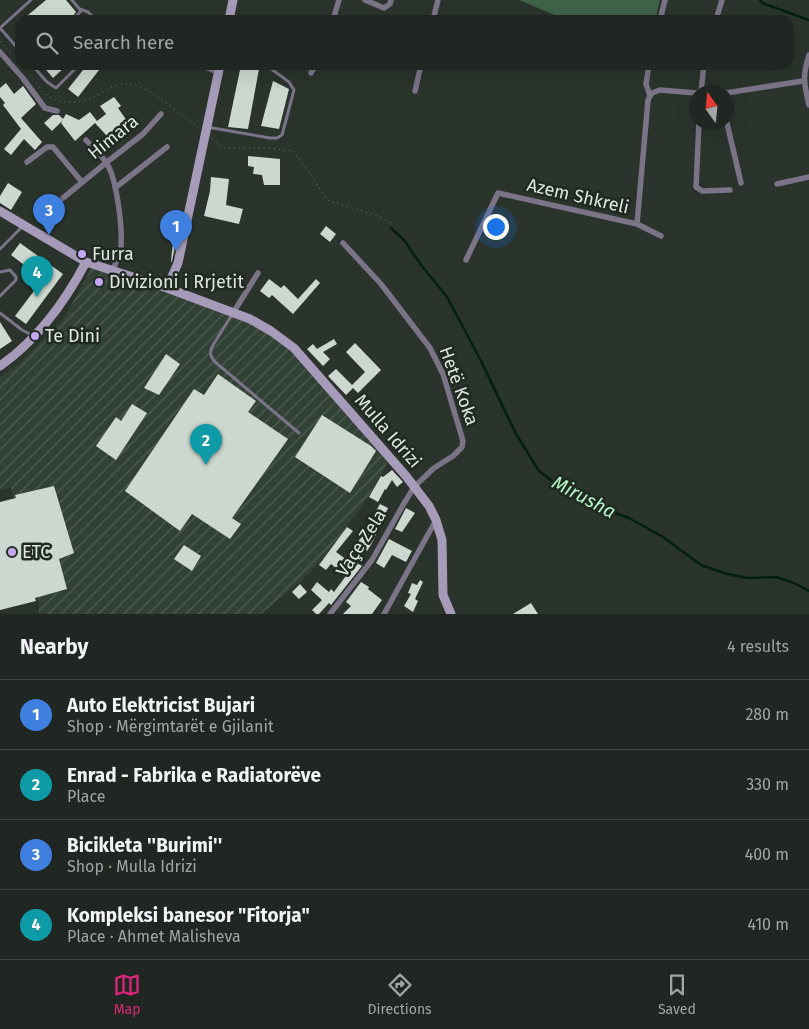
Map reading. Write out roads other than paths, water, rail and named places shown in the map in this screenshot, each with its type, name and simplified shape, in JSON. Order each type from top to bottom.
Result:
[{"type":"street","points":[[230,15],[233,0]]},
{"type":"street","points":[[334,15],[339,0]]},
{"type":"street","points":[[365,0],[384,8],[390,4],[391,0]]},
{"type":"street","points":[[434,15],[438,0]]},
{"type":"street","points":[[661,15],[665,0]]},
{"type":"street","points":[[718,15],[722,0]]},
{"type":"street","points":[[0,52],[15,69]]},
{"type":"street","points":[[809,55],[803,81],[809,105]]},
{"type":"street","points":[[16,70],[44,108],[57,111]]},
{"type":"street","points":[[167,288],[178,263],[219,70]]},
{"type":"street","points":[[414,90],[420,70]]},
{"type":"street","name":"Azem Shkreli","points":[[466,260],[498,193],[637,224],[648,100],[650,96],[646,84],[648,70]]},
{"type":"street","points":[[702,85],[703,70]]},
{"type":"street","points":[[734,93],[803,81]]},
{"type":"street","points":[[650,96],[652,93],[660,90],[689,93]]},
{"type":"street","name":"Himara","points":[[63,198],[143,134],[161,114]]},
{"type":"street","points":[[699,130],[696,186],[702,191],[730,190]]},
{"type":"street","points":[[728,130],[741,183]]},
{"type":"street","points":[[86,140],[106,162],[111,171],[115,188],[121,243],[112,271]]},
{"type":"street","name":"Himara","points":[[27,162],[47,147],[53,147],[82,182]]},
{"type":"street","points":[[115,188],[167,147]]},
{"type":"street","points":[[777,184],[809,177]]},
{"type":"street","name":"Mulla Idrizi","points":[[0,211],[86,262],[167,288],[250,319],[271,331],[294,348],[429,506],[436,520],[442,540],[443,595],[451,614]]},
{"type":"street","points":[[637,224],[661,236]]},
{"type":"street","name":"Hetë Koka","points":[[344,243],[381,284],[430,348],[443,374],[461,431],[462,447],[453,456],[434,468],[414,487]]},
{"type":"street","points":[[0,366],[13,357],[35,336],[58,307],[86,262]]},
{"type":"street","points":[[233,313],[258,273]]},
{"type":"street","name":"Vaçe Zela","points":[[330,614],[372,560],[402,504],[414,487]]},
{"type":"street","points":[[384,614],[436,520]]},
{"type":"lane","points":[[15,45],[0,28],[31,0]]},
{"type":"lane","points":[[72,0],[80,9],[91,15]]},
{"type":"lane","points":[[78,15],[81,11],[80,9]]},
{"type":"lane","points":[[36,70],[47,82],[56,88],[74,70]]},
{"type":"lane","points":[[206,130],[270,138],[277,138],[282,135],[294,90],[289,82],[273,70]]},
{"type":"lane","points":[[0,249],[24,225]]},
{"type":"lane","points":[[0,272],[10,270],[16,277],[16,280],[0,296]]},
{"type":"lane","points":[[0,313],[22,330],[35,336]]},
{"type":"lane","points":[[233,313],[213,345],[210,352],[212,357],[299,433]]},
{"type":"waterway","points":[[760,0],[762,3],[809,20]]},
{"type":"waterway","name":"Mirusha","points":[[391,228],[404,240],[447,297],[481,361],[516,434],[539,471],[564,490],[595,506],[629,518],[663,537],[701,565],[727,574],[748,578],[776,577],[794,583],[809,591]]},
{"type":"place","name":"Bicikleta ''Burimi''","points":[[49,235]]},
{"type":"place","name":"Auto Elektricist Bujari","points":[[176,251]]},
{"type":"place","name":"Furra","points":[[82,254]]},
{"type":"place","name":"Divizioni i Rrjetit","points":[[99,282]]},
{"type":"place","name":"Kompleksi banesor \"Fitorja\"","points":[[37,297]]},
{"type":"place","name":"Te Dini","points":[[35,336]]},
{"type":"place","name":"Enrad - Fabrika e Radiatorëve","points":[[206,465]]},
{"type":"place","name":"ETC","points":[[12,552]]}]
